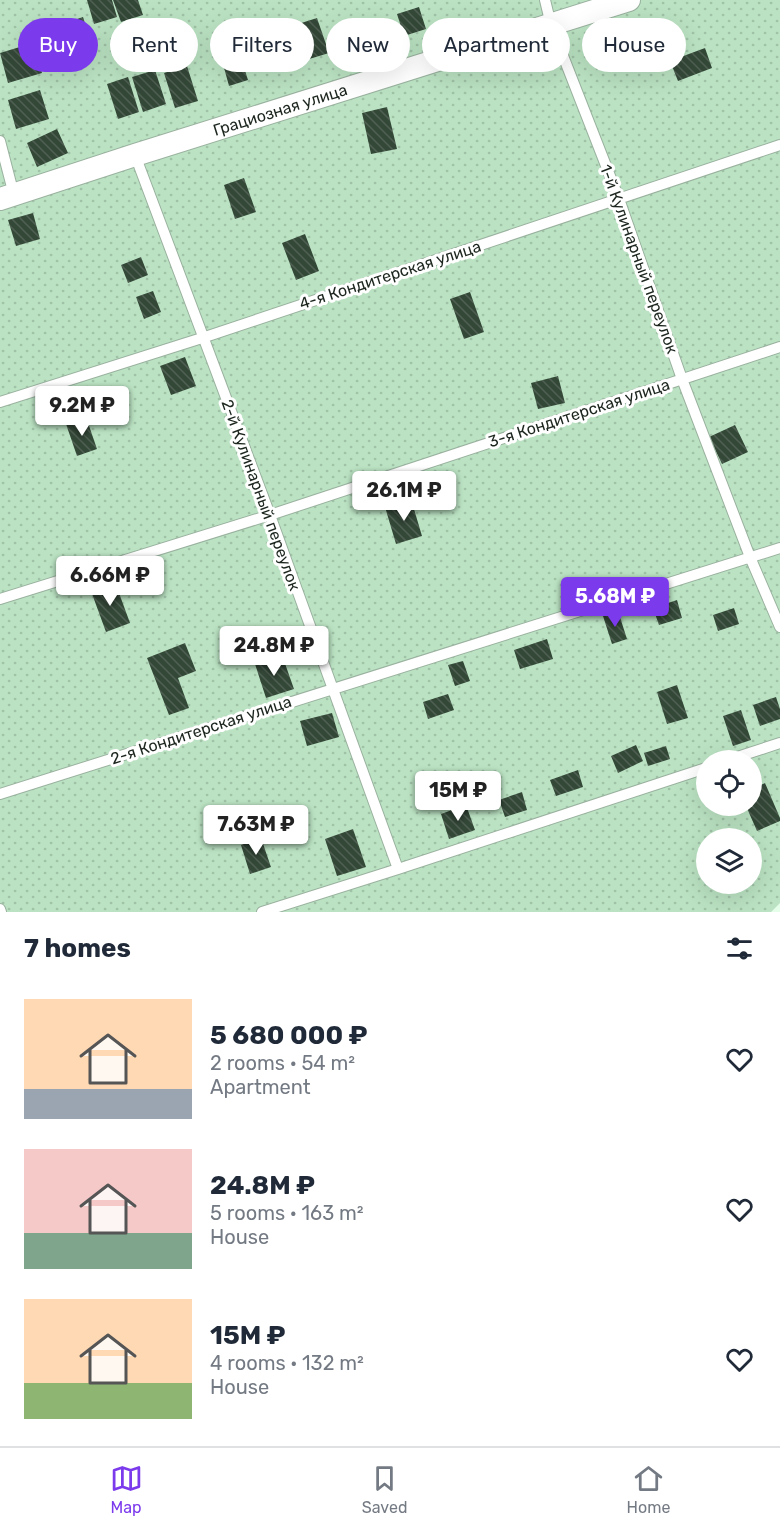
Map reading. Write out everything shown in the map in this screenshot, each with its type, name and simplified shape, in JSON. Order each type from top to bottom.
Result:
[{"type":"street","name":"Грациозная улица","points":[[570,19],[630,0]]},
{"type":"street","name":"Грациозная улица","points":[[7,197],[422,65]]},
{"type":"lane","name":"1-й Кулинарный переулок","points":[[545,0],[549,18]]},
{"type":"lane","name":"1-й Кулинарный переулок","points":[[569,72],[619,199],[682,379],[750,557],[780,627]]},
{"type":"lane","points":[[0,141],[7,197]]},
{"type":"lane","name":"4-я Кондитерская улица","points":[[0,402],[202,338],[780,146]]},
{"type":"lane","name":"2-й Кулинарный переулок","points":[[135,155],[270,515],[398,869]]},
{"type":"lane","name":"3-я Кондитерская улица","points":[[0,599],[270,515],[780,347]]},
{"type":"lane","name":"2-я Кондитерская улица","points":[[0,794],[780,548]]},
{"type":"lane","points":[[759,750],[780,743]]},
{"type":"lane","points":[[262,912],[696,771]]},
{"type":"green space","points":[[0,0],[780,0],[780,903],[771,912],[0,912]]},
{"type":"building","points":[[87,0],[112,0],[117,17],[98,23],[98,18],[92,18]]},
{"type":"building","points":[[113,0],[138,0],[143,15],[120,18]]},
{"type":"building","points":[[419,7],[422,18],[422,30],[410,34],[410,18],[398,18],[397,14]]},
{"type":"building","points":[[317,18],[326,44],[326,54],[314,58],[314,19]]},
{"type":"building","points":[[18,48],[18,72],[42,73],[8,83],[0,53]]},
{"type":"building","points":[[705,48],[712,68],[678,81],[674,72],[686,72],[686,55]]},
{"type":"building","points":[[156,72],[166,104],[143,112],[132,77]]},
{"type":"building","points":[[189,72],[198,101],[175,108],[164,73]]},
{"type":"building","points":[[225,72],[245,72],[248,80],[229,86]]},
{"type":"building","points":[[128,77],[139,112],[118,119],[107,84]]},
{"type":"building","points":[[40,90],[49,119],[16,129],[8,100]]},
{"type":"building","points":[[387,107],[397,149],[371,154],[362,113]]},
{"type":"building","points":[[57,129],[68,153],[37,167],[27,143]]},
{"type":"building","points":[[244,178],[256,212],[235,219],[224,185]]},
{"type":"building","points":[[33,213],[40,239],[16,246],[8,220]]},
{"type":"building","points":[[305,234],[319,271],[296,280],[282,243]]},
{"type":"building","points":[[141,257],[148,275],[128,283],[121,265]]},
{"type":"building","points":[[153,291],[161,312],[144,319],[136,297]]},
{"type":"building","points":[[470,292],[484,332],[464,339],[450,299]]},
{"type":"building","points":[[185,357],[196,386],[171,395],[160,366]]},
{"type":"building","points":[[558,376],[565,403],[538,409],[531,383]]},
{"type":"building","points":[[86,417],[97,449],[77,456],[66,424]]},
{"type":"building","points":[[735,425],[748,452],[722,464],[709,437]]},
{"type":"building","points":[[411,499],[422,536],[396,544],[385,507]]},
{"type":"building","points":[[115,582],[130,623],[106,632],[91,591]]},
{"type":"building","points":[[677,600],[682,618],[659,625],[653,608]]},
{"type":"building","points":[[734,608],[739,624],[718,631],[713,615]]},
{"type":"building","points":[[618,611],[627,639],[612,644],[603,616]]},
{"type":"building","points":[[547,639],[553,659],[520,669],[514,650]]},
{"type":"building","points":[[185,643],[196,671],[178,678],[189,708],[169,715],[147,658]]},
{"type":"building","points":[[282,655],[294,689],[266,698],[255,664]]},
{"type":"building","points":[[463,661],[470,681],[455,686],[448,665]]},
{"type":"building","points":[[677,685],[688,718],[667,724],[657,692]]},
{"type":"building","points":[[448,694],[454,710],[428,719],[423,702]]},
{"type":"building","points":[[776,697],[780,719],[760,726],[753,705]]},
{"type":"building","points":[[741,710],[751,740],[733,746],[723,716]]},
{"type":"building","points":[[332,713],[339,737],[307,746],[300,721]]},
{"type":"building","points":[[636,745],[643,761],[618,773],[611,756]]},
{"type":"building","points":[[666,746],[670,759],[648,766],[644,753]]},
{"type":"building","points":[[578,770],[583,787],[556,796],[550,780]]},
{"type":"building","points":[[765,783],[780,821],[762,829],[756,828],[750,816],[762,816],[762,784]]},
{"type":"building","points":[[522,792],[527,810],[505,817],[499,800]]},
{"type":"building","points":[[466,805],[475,830],[449,839],[441,814]]},
{"type":"building","points":[[353,829],[366,867],[337,876],[325,839]]},
{"type":"building","points":[[261,838],[271,867],[250,874],[241,845]]}]
